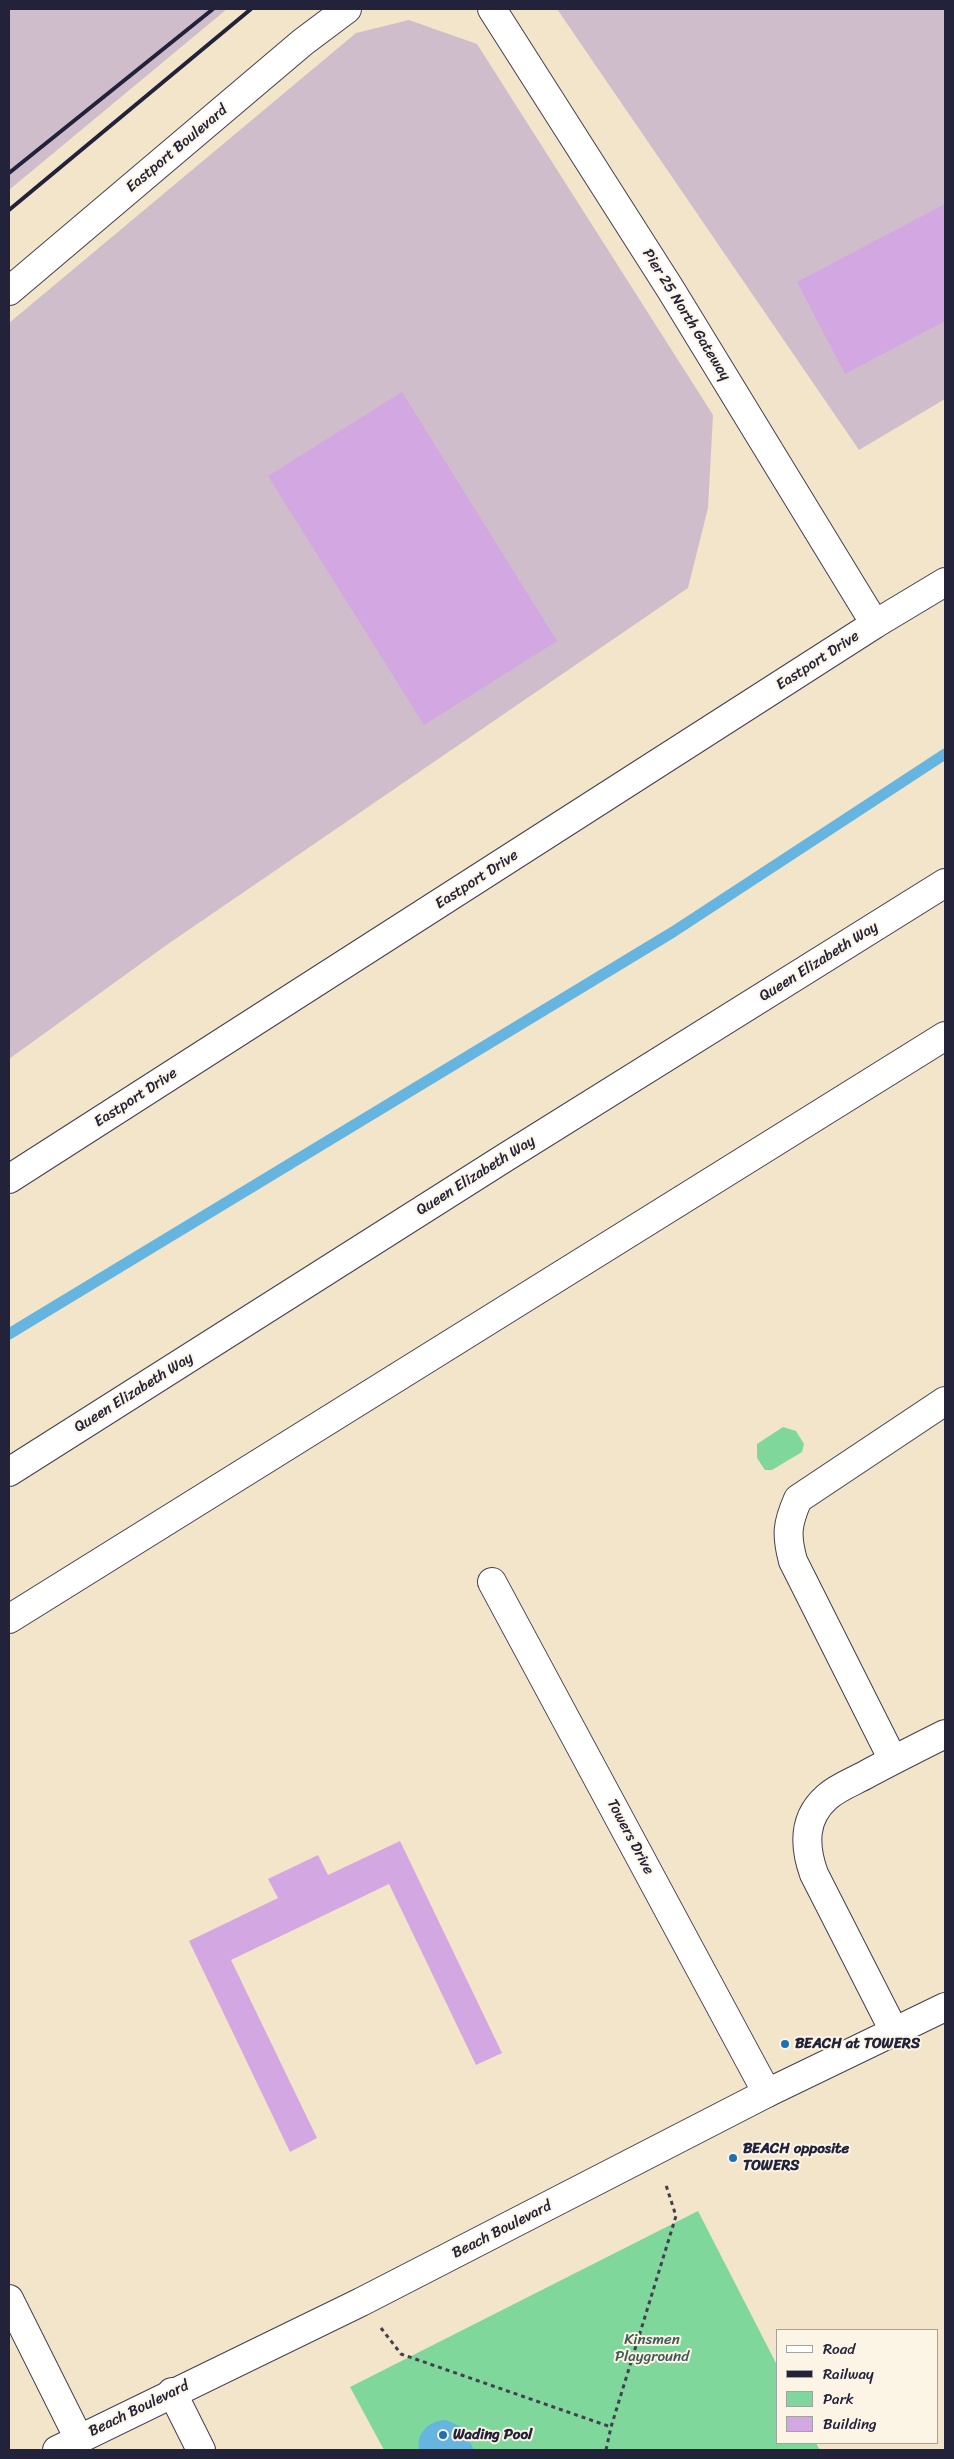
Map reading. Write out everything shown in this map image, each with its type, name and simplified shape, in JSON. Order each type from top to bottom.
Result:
[{"type":"main road","name":"Eastport Boulevard","points":[[9,291],[303,42],[347,9]]},
{"type":"main road","name":"Pier 25 North Gateway","points":[[492,9],[670,290],[875,624]]},
{"type":"main road","name":"Eastport Drive","points":[[9,1178],[875,624],[945,582]]},
{"type":"main road","name":"Queen Elizabeth Way","points":[[9,1472],[506,1157],[945,883]]},
{"type":"main road","points":[[9,1618],[945,1036]]},
{"type":"main road","points":[[893,1760],[793,1561],[788,1540],[789,1519],[798,1499],[945,1401]]},
{"type":"main road","name":"Towers Drive","points":[[492,1582],[767,2093]]},
{"type":"main road","points":[[895,2033],[814,1874],[806,1854],[807,1832],[814,1813],[828,1796],[945,1734]]},
{"type":"main road","name":"Beach Boulevard","points":[[68,2445],[172,2392],[362,2302],[767,2093],[895,2033],[945,2007]]},
{"type":"main road","points":[[9,2299],[68,2445]]},
{"type":"main road","points":[[172,2392],[201,2450]]},
{"type":"path","points":[[606,2450],[611,2427],[676,2216],[654,2151]]},
{"type":"path","points":[[362,2302],[401,2354],[611,2427]]},
{"type":"shaded area","points":[[9,9],[227,9],[9,190]]},
{"type":"shaded area","points":[[557,9],[945,9],[945,399],[859,450]]},
{"type":"shaded area","points":[[409,20],[477,44],[713,415],[708,508],[688,588],[168,944],[9,1059],[9,323],[356,33]]},
{"type":"green space","points":[[783,1427],[796,1431],[804,1444],[802,1452],[772,1470],[765,1470],[757,1458],[757,1444]]},
{"type":"green space","name":"Kinsmen Playground","points":[[698,2211],[776,2363],[776,2444],[817,2444],[820,2450],[384,2450],[350,2387]]},
{"type":"water","name":"Wading Pool","points":[[446,2420],[462,2427],[474,2450],[419,2450],[420,2438],[425,2429],[429,2425]]},
{"type":"building","points":[[945,204],[945,321],[845,374],[797,282]]},
{"type":"building","points":[[402,392],[557,641],[424,725],[268,476]]},
{"type":"building","points":[[400,1841],[502,2053],[476,2065],[389,1884],[231,1960],[317,2138],[290,2152],[189,1941],[278,1898],[268,1879],[318,1855],[328,1875]]},
{"type":"waterway","points":[[9,1334],[673,932],[945,754]]},
{"type":"railway","points":[[9,173],[213,9]]},
{"type":"railway","points":[[9,210],[251,9]]},
{"type":"place","name":"BEACH at TOWERS","points":[[785,2044]]},
{"type":"place","name":"BEACH opposite TOWERS","points":[[733,2158]]},
{"type":"place","name":"Wading Pool","points":[[443,2435]]}]
